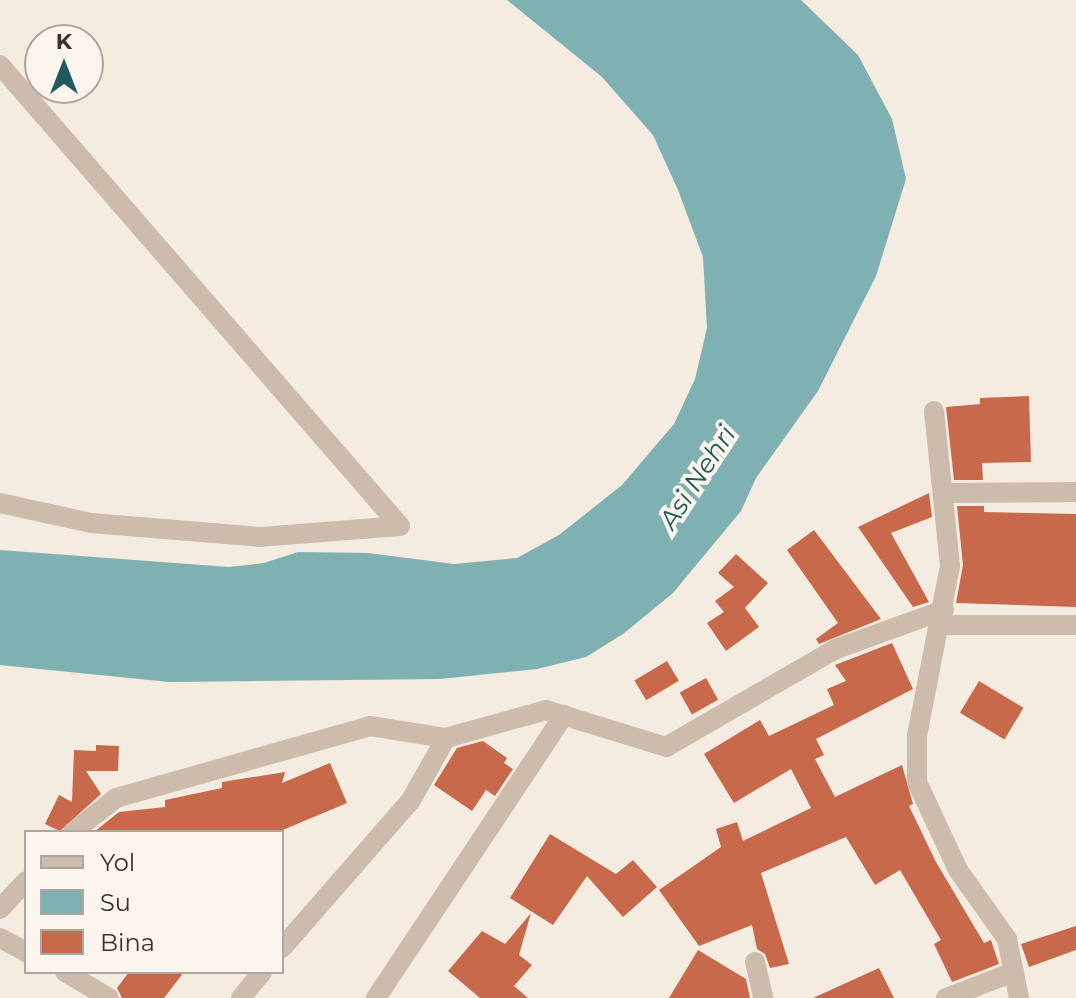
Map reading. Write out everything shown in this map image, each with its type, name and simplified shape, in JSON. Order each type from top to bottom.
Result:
[{"type":"street","points":[[0,65],[400,526],[261,537],[91,523],[0,503]]},
{"type":"street","points":[[934,411],[950,566],[917,736],[917,782],[958,870],[1007,939],[1019,998]]},
{"type":"street","points":[[943,493],[1076,492]]},
{"type":"street","points":[[76,830],[116,798],[370,726],[446,738],[546,710],[666,747],[836,649],[942,617],[1076,625]]},
{"type":"street","points":[[376,998],[564,715]]},
{"type":"street","points":[[284,946],[411,800],[446,738]]},
{"type":"street","points":[[0,909],[24,883]]},
{"type":"street","points":[[0,938],[24,951]]},
{"type":"street","points":[[755,962],[763,998]]},
{"type":"street","points":[[946,998],[1014,972]]},
{"type":"street","points":[[68,974],[109,998]]},
{"type":"street","points":[[241,998],[260,974]]},
{"type":"water","name":"Asi Nehri","points":[[507,0],[801,0],[858,55],[892,119],[906,179],[876,276],[818,391],[756,478],[741,511],[673,593],[623,634],[586,657],[537,669],[440,679],[169,682],[0,665],[0,550],[229,567],[264,563],[298,552],[368,553],[454,564],[517,558],[559,535],[622,485],[674,424],[695,379],[707,328],[703,257],[678,190],[653,135],[602,77]]},
{"type":"building","points":[[1029,396],[1031,462],[982,463],[983,480],[954,480],[946,407],[980,404],[980,398]]},
{"type":"building","points":[[929,493],[932,517],[891,533],[929,602],[913,607],[858,527]]},
{"type":"building","points":[[957,506],[984,506],[984,512],[1076,514],[1076,607],[956,603],[963,565]]},
{"type":"building","points":[[814,530],[881,619],[819,644],[816,639],[838,623],[787,550]]},
{"type":"building","points":[[736,554],[768,583],[745,608],[759,627],[726,651],[707,623],[724,612],[715,601],[734,587],[718,573]]},
{"type":"building","points":[[892,643],[913,689],[816,739],[824,755],[815,759],[835,797],[902,765],[913,804],[909,806],[936,862],[984,943],[991,940],[999,964],[952,982],[934,944],[941,940],[900,870],[875,885],[846,837],[761,873],[789,964],[770,968],[765,954],[757,949],[752,925],[699,946],[659,890],[721,847],[716,829],[737,822],[743,841],[811,808],[791,769],[734,803],[704,754],[760,720],[769,736],[834,705],[827,689],[846,681],[835,665]]},
{"type":"building","points":[[667,661],[679,681],[646,700],[634,681]]},
{"type":"building","points":[[706,678],[718,700],[692,714],[680,693]]},
{"type":"building","points":[[979,681],[1024,708],[1005,739],[960,713]]},
{"type":"building","points":[[483,741],[507,758],[504,763],[513,769],[495,796],[486,790],[472,811],[434,785],[457,748]]},
{"type":"building","points":[[96,745],[119,746],[118,771],[86,771],[101,794],[61,830],[45,824],[59,795],[72,802],[74,750],[96,751]]},
{"type":"building","points":[[330,763],[347,803],[283,830],[96,830],[119,812],[165,807],[165,800],[222,788],[222,782],[285,772],[282,783]]},
{"type":"building","points":[[550,834],[616,874],[633,860],[657,887],[623,917],[587,876],[553,925],[510,898]]},
{"type":"building","points":[[531,913],[519,955],[532,965],[514,986],[528,998],[480,998],[448,971],[482,931],[505,944]]},
{"type":"building","points":[[1076,926],[1076,950],[1029,967],[1021,944]]},
{"type":"building","points":[[698,950],[746,979],[750,998],[669,998]]},
{"type":"building","points":[[879,968],[894,998],[813,998]]},
{"type":"building","points":[[128,974],[182,974],[164,998],[122,998],[117,988]]}]
